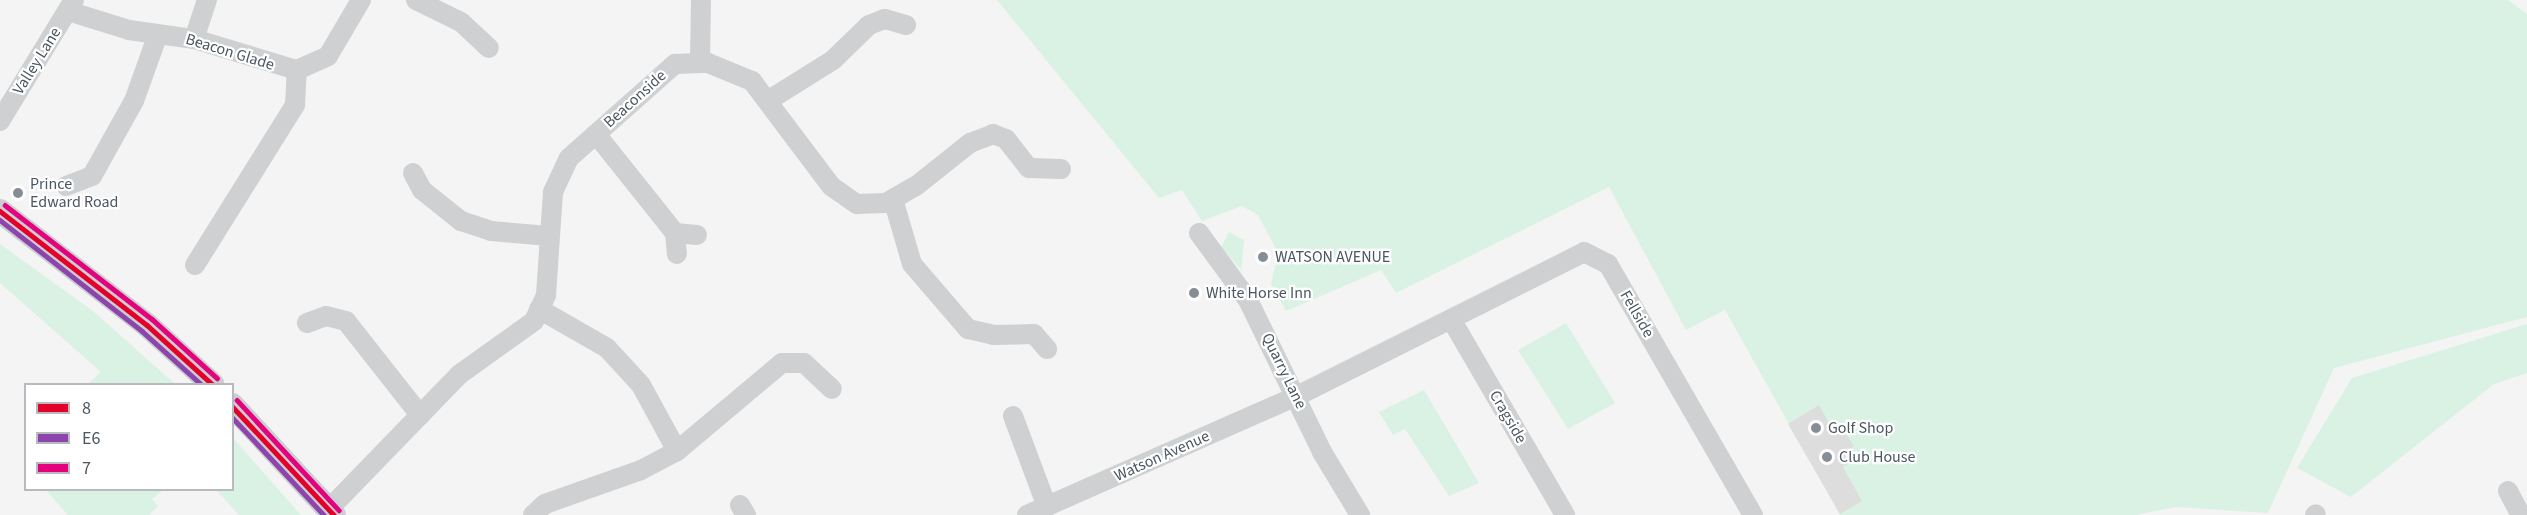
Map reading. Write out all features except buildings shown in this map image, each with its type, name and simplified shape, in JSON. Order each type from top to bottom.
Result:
[{"type":"main road","points":[[0,211],[147,325],[211,383]]},
{"type":"main road","points":[[234,407],[331,512]]},
{"type":"street","points":[[194,39],[207,0]]},
{"type":"street","name":"Beacon Glade","points":[[71,5],[158,34],[194,39],[297,70],[328,56],[361,0]]},
{"type":"street","points":[[416,0],[461,22],[489,48]]},
{"type":"street","points":[[700,63],[701,0]]},
{"type":"street","name":"Valley Lane","points":[[0,121],[71,5]]},
{"type":"street","points":[[769,100],[833,60],[869,26],[885,19],[906,25]]},
{"type":"street","points":[[66,186],[92,176],[134,101],[158,34]]},
{"type":"street","name":"Beaconside","points":[[331,512],[459,374],[534,321],[546,295],[553,192],[569,158],[675,64],[700,63],[752,81],[769,100],[831,186],[857,204],[893,199],[970,143],[993,134],[1006,138],[1029,168],[1061,169]]},
{"type":"street","points":[[195,265],[295,105],[297,70]]},
{"type":"street","points":[[596,134],[675,233],[677,254]]},
{"type":"street","points":[[413,173],[427,195],[461,221],[491,231],[549,236]]},
{"type":"street","points":[[893,199],[912,264],[968,329],[993,335],[1034,333],[1047,349]]},
{"type":"street","points":[[675,233],[697,235]]},
{"type":"street","name":"Quarry Lane","points":[[1199,233],[1248,300],[1297,396],[1322,452],[1360,515]]},
{"type":"street","name":"Fellside","points":[[1451,319],[1584,252],[1608,264],[1753,515]]},
{"type":"street","points":[[539,309],[607,348],[641,385],[677,451]]},
{"type":"street","points":[[307,323],[326,316],[346,321],[420,415]]},
{"type":"street","name":"Watson Avenue","points":[[1027,515],[1297,396],[1451,319]]},
{"type":"street","name":"Cragside","points":[[1451,319],[1564,515]]},
{"type":"street","points":[[533,515],[545,504],[641,470],[677,451],[782,363],[804,363],[832,389]]},
{"type":"street","points":[[1013,416],[1047,507]]},
{"type":"street","points":[[2508,491],[2521,515]]},
{"type":"green space","points":[[997,0],[2508,0],[2527,14],[2527,317],[2334,368],[2268,513],[2176,507],[2136,515],[1840,515],[1725,310],[1686,330],[1609,187],[1396,293],[1381,270],[1286,311],[1271,284],[1278,253],[1258,215],[1242,206],[1202,221],[1182,190],[1159,198]]},
{"type":"green space","points":[[1229,232],[1244,240],[1241,270],[1221,247]]},
{"type":"green space","points":[[0,244],[93,311],[174,383],[89,383],[101,372],[0,283]]},
{"type":"green space","points":[[1566,323],[1615,403],[1568,429],[1518,350]]},
{"type":"green space","points":[[2527,324],[2527,373],[2494,384],[2351,497],[2297,468],[2352,378]]},
{"type":"green space","points":[[1424,390],[1479,483],[1449,496],[1405,429],[1393,435],[1379,412]]},
{"type":"green space","points":[[234,439],[301,515],[239,515],[217,491],[234,491]]},
{"type":"green space","points":[[47,491],[162,491],[152,499],[158,506],[149,515],[68,515]]},
{"type":"transit line","name":"7","points":[[5,205],[152,319],[217,378]]},
{"type":"transit line","name":"8","points":[[0,211],[147,325],[211,383]]},
{"type":"transit line","name":"E6","points":[[0,220],[142,331],[200,383]]},
{"type":"transit line","name":"7","points":[[237,400],[339,510]]},
{"type":"transit line","name":"8","points":[[234,408],[334,515]]},
{"type":"transit line","name":"E6","points":[[234,419],[324,515]]},
{"type":"place","name":"Prince Edward Road","points":[[18,193]]},
{"type":"place","name":"WATSON AVENUE","points":[[1263,257]]},
{"type":"place","name":"White Horse Inn","points":[[1194,293]]},
{"type":"place","name":"Golf Shop","points":[[1816,428]]},
{"type":"place","name":"Club House","points":[[1827,457]]}]
